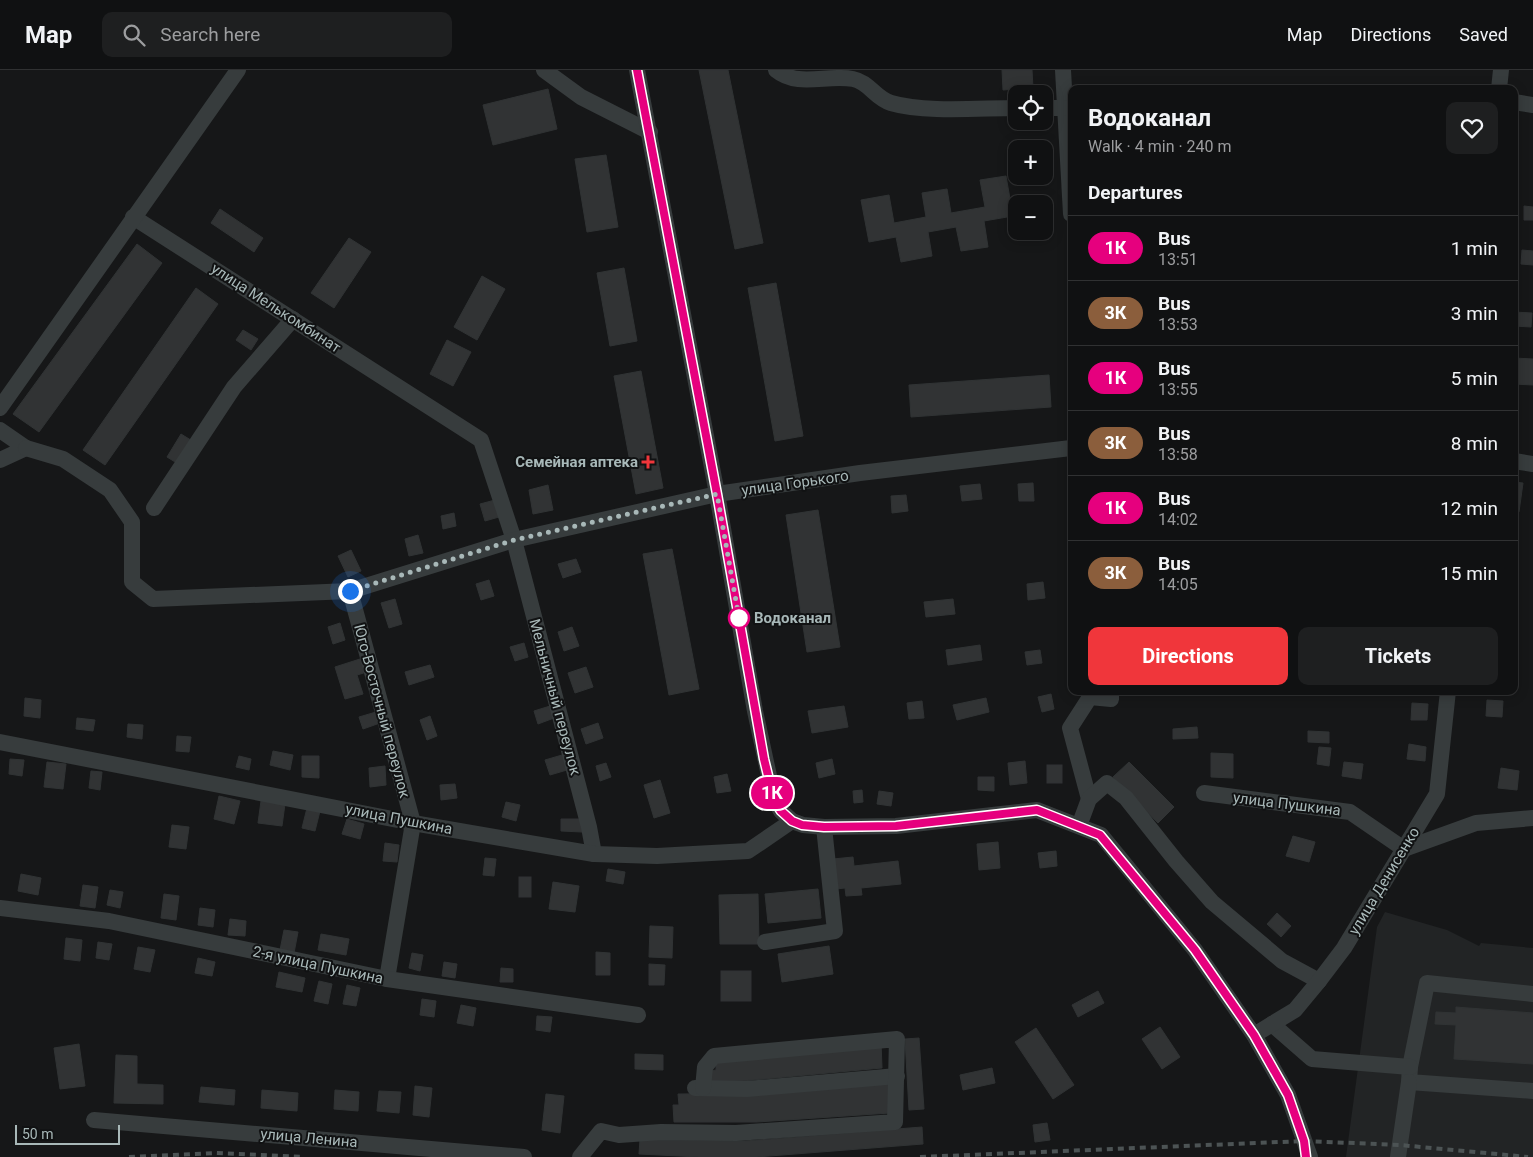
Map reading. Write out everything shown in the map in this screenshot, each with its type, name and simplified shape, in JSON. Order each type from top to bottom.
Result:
[{"type":"street","points":[[0,408],[238,70]]},
{"type":"street","points":[[544,70],[582,97],[650,132]]},
{"type":"street","points":[[637,70],[717,494],[767,775],[774,800],[781,811],[792,821],[802,825],[824,827],[896,826],[1037,810],[1100,835],[1195,950],[1254,1035],[1288,1095],[1305,1149],[1310,1157]]},
{"type":"street","points":[[776,70],[784,77],[794,79],[841,78],[859,80],[868,86],[880,99],[901,106],[941,109],[1008,108]]},
{"type":"street","points":[[1063,70],[1067,92],[1064,108],[1068,169]]},
{"type":"street","points":[[1499,85],[1501,70]]},
{"type":"street","points":[[1518,103],[1533,105]]},
{"type":"street","points":[[1053,108],[1064,108]]},
{"type":"street","name":"улица Мелькомбинат","points":[[134,217],[481,440],[514,540]]},
{"type":"street","points":[[154,508],[234,387],[292,319]]},
{"type":"street","points":[[0,430],[26,448]]},
{"type":"street","points":[[0,460],[26,448]]},
{"type":"street","name":"улица Горького","points":[[26,448],[63,459],[110,490],[132,522],[132,582],[154,600],[350,591],[514,540],[717,494],[860,473],[1068,448]]},
{"type":"street","points":[[1518,462],[1533,464]]},
{"type":"street","name":"Мельничный переулок","points":[[514,540],[589,828],[594,854]]},
{"type":"street","name":"Юго-Восточный переулок","points":[[350,591],[413,823],[387,979]]},
{"type":"street","points":[[1089,695],[1070,728],[1089,799]]},
{"type":"street","points":[[1094,695],[1111,699],[1111,695]]},
{"type":"street","name":"улица Денисенко","points":[[1254,1035],[1296,1010],[1320,981],[1344,948],[1437,794],[1448,695]]},
{"type":"street","name":"улица Пушкина","points":[[0,742],[413,823],[594,854],[657,856],[748,851],[792,821]]},
{"type":"street","points":[[1078,826],[1089,799],[1107,783],[1126,798],[1176,861],[1212,902],[1282,961],[1320,981]]},
{"type":"street","name":"улица Пушкина","points":[[1204,793],[1350,812],[1404,849]]},
{"type":"street","points":[[1404,849],[1476,823],[1533,818]]},
{"type":"street","points":[[765,942],[835,931],[824,827]]},
{"type":"street","name":"2-я улица Пушкина","points":[[0,908],[109,921],[387,979],[638,1015]]},
{"type":"street","points":[[1398,1157],[1409,1074],[1427,982],[1533,994]]},
{"type":"street","points":[[1272,1024],[1312,1059],[1533,1091]]},
{"type":"street","points":[[580,1157],[601,1131],[619,1135],[661,1132],[736,1134],[895,1122],[897,1076],[898,1039],[714,1056],[705,1067],[699,1088],[747,1089],[897,1076]]},
{"type":"street","name":"улица Ленина","points":[[94,1120],[524,1157]]},
{"type":"shaded area","points":[[1385,912],[1447,930],[1479,946],[1481,943],[1533,948],[1533,1157],[1346,1157],[1377,927]]},
{"type":"building","points":[[699,70],[728,70],[763,243],[735,249]]},
{"type":"building","points":[[1002,70],[1032,70],[1033,85],[1008,85],[1008,90],[1003,90]]},
{"type":"building","points":[[548,89],[557,129],[493,145],[483,105]]},
{"type":"building","points":[[606,155],[618,227],[587,232],[575,159]]},
{"type":"building","points":[[1006,176],[1009,195],[1008,217],[984,221],[988,247],[961,251],[956,227],[928,232],[932,256],[901,262],[896,237],[869,242],[861,200],[889,195],[894,223],[926,217],[922,193],[947,189],[951,213],[985,207],[980,180]]},
{"type":"building","points":[[1524,206],[1533,207],[1533,220],[1524,220]]},
{"type":"building","points":[[220,209],[263,238],[254,252],[211,223]]},
{"type":"building","points":[[349,238],[371,252],[334,308],[311,293]]},
{"type":"building","points":[[137,244],[162,263],[39,432],[13,414]]},
{"type":"building","points":[[1522,250],[1533,251],[1533,265],[1521,264]]},
{"type":"building","points":[[624,268],[637,341],[610,346],[597,273]]},
{"type":"building","points":[[482,276],[505,289],[477,340],[454,327]]},
{"type":"building","points":[[776,283],[803,436],[775,441],[748,288]]},
{"type":"building","points":[[196,288],[218,304],[105,465],[83,450]]},
{"type":"building","points":[[1518,312],[1532,313],[1531,327],[1518,326]]},
{"type":"building","points":[[243,330],[258,339],[251,350],[236,340]]},
{"type":"building","points":[[447,340],[471,352],[453,386],[430,374]]},
{"type":"building","points":[[1518,358],[1533,359],[1533,385],[1518,384]]},
{"type":"building","points":[[641,371],[663,488],[636,494],[614,376]]},
{"type":"building","points":[[1049,375],[1051,407],[911,417],[909,385]]},
{"type":"building","points":[[181,434],[194,442],[180,465],[167,457]]},
{"type":"building","points":[[1518,482],[1523,483],[1518,512]]},
{"type":"building","points":[[1033,483],[1034,501],[1019,501],[1018,484]]},
{"type":"building","points":[[980,484],[982,499],[962,501],[960,486]]},
{"type":"building","points":[[548,485],[553,510],[533,514],[529,490]]},
{"type":"building","points":[[906,495],[908,511],[892,513],[891,496]]},
{"type":"building","points":[[495,500],[499,517],[485,521],[480,504]]},
{"type":"building","points":[[818,510],[840,647],[807,652],[786,515]]},
{"type":"building","points":[[454,513],[456,526],[443,529],[441,516]]},
{"type":"building","points":[[418,535],[423,553],[409,556],[405,539]]},
{"type":"building","points":[[672,549],[699,689],[669,695],[643,554]]},
{"type":"building","points":[[351,550],[361,571],[348,577],[338,556]]},
{"type":"building","points":[[576,559],[581,572],[563,578],[558,564]]},
{"type":"building","points":[[489,580],[494,596],[481,600],[476,584]]},
{"type":"building","points":[[1043,582],[1045,598],[1028,600],[1027,584]]},
{"type":"building","points":[[395,599],[402,624],[389,628],[381,603]]},
{"type":"building","points":[[953,599],[955,614],[926,617],[924,602]]},
{"type":"building","points":[[340,623],[345,640],[333,644],[328,627]]},
{"type":"building","points":[[572,627],[579,646],[564,651],[558,632]]},
{"type":"building","points":[[524,643],[528,657],[515,661],[510,647]]},
{"type":"building","points":[[980,645],[982,660],[948,665],[946,650]]},
{"type":"building","points":[[1040,650],[1042,663],[1027,665],[1025,652]]},
{"type":"building","points":[[363,658],[367,672],[357,675],[363,694],[345,699],[335,667]]},
{"type":"building","points":[[430,665],[434,677],[409,685],[405,672]]},
{"type":"building","points":[[586,667],[593,687],[575,693],[568,673]]},
{"type":"building","points":[[1051,694],[1054,709],[1042,712],[1038,697]]},
{"type":"building","points":[[25,698],[41,700],[40,718],[24,716]]},
{"type":"building","points":[[986,698],[989,712],[957,720],[953,705]]},
{"type":"building","points":[[1487,700],[1503,701],[1502,717],[1486,716]]},
{"type":"building","points":[[922,701],[924,718],[909,719],[907,703]]},
{"type":"building","points":[[1412,703],[1428,704],[1427,720],[1411,720]]},
{"type":"building","points":[[550,706],[554,718],[538,724],[534,711]]},
{"type":"building","points":[[844,706],[848,727],[812,733],[808,711]]},
{"type":"building","points":[[376,712],[380,723],[363,729],[359,717]]},
{"type":"building","points":[[430,716],[437,736],[427,740],[420,720]]},
{"type":"building","points":[[77,718],[95,720],[93,731],[76,729]]},
{"type":"building","points":[[598,723],[603,738],[586,744],[581,729]]},
{"type":"building","points":[[128,724],[143,725],[142,739],[127,737]]},
{"type":"building","points":[[1197,727],[1198,738],[1173,739],[1173,729]]},
{"type":"building","points":[[1308,731],[1329,732],[1329,743],[1308,742]]},
{"type":"building","points":[[177,736],[191,737],[189,752],[176,751]]},
{"type":"building","points":[[1409,744],[1426,747],[1425,761],[1407,759]]},
{"type":"building","points":[[1319,747],[1331,748],[1329,766],[1317,764]]},
{"type":"building","points":[[273,751],[293,755],[290,770],[270,765]]},
{"type":"building","points":[[1211,753],[1233,754],[1233,778],[1211,777]]},
{"type":"building","points":[[562,755],[567,770],[550,775],[545,760]]},
{"type":"building","points":[[239,756],[251,759],[249,770],[236,767]]},
{"type":"building","points":[[302,756],[319,756],[319,778],[302,777]]},
{"type":"building","points":[[10,759],[24,760],[22,776],[9,774]]},
{"type":"building","points":[[832,759],[835,774],[819,778],[816,763]]},
{"type":"building","points":[[1025,761],[1027,783],[1010,785],[1008,763]]},
{"type":"building","points":[[47,762],[66,764],[63,789],[44,787]]},
{"type":"building","points":[[1129,762],[1174,807],[1158,823],[1113,777]]},
{"type":"building","points":[[1344,762],[1363,764],[1361,779],[1342,776]]},
{"type":"building","points":[[606,763],[611,777],[600,781],[596,766]]},
{"type":"building","points":[[1047,765],[1062,765],[1062,783],[1047,783]]},
{"type":"building","points":[[385,766],[386,785],[370,787],[369,768]]},
{"type":"building","points":[[1501,768],[1519,771],[1517,790],[1498,788]]},
{"type":"building","points":[[91,771],[102,772],[100,790],[89,788]]},
{"type":"building","points":[[727,774],[731,791],[717,793],[714,777]]},
{"type":"building","points":[[978,777],[994,777],[994,791],[978,790]]},
{"type":"building","points":[[660,780],[670,813],[654,818],[644,785]]},
{"type":"building","points":[[455,784],[457,798],[441,800],[440,785]]},
{"type":"building","points":[[862,790],[863,802],[854,803],[853,791]]},
{"type":"building","points":[[879,791],[893,793],[891,806],[877,804]]},
{"type":"building","points":[[219,796],[240,801],[234,824],[214,819]]},
{"type":"building","points":[[261,801],[285,804],[282,826],[258,823]]},
{"type":"building","points":[[506,802],[520,805],[516,821],[502,817]]},
{"type":"building","points":[[307,808],[320,811],[315,831],[302,828]]},
{"type":"building","points":[[347,819],[364,824],[360,839],[342,834]]},
{"type":"building","points":[[561,819],[582,819],[582,832],[561,831]]},
{"type":"building","points":[[172,825],[189,827],[186,849],[169,847]]},
{"type":"building","points":[[1293,836],[1315,842],[1309,862],[1286,856]]},
{"type":"building","points":[[998,842],[1000,868],[979,870],[977,844]]},
{"type":"building","points":[[385,843],[399,845],[397,862],[383,861]]},
{"type":"building","points":[[1056,851],[1057,866],[1040,868],[1038,853]]},
{"type":"building","points":[[853,857],[854,866],[898,861],[901,884],[861,888],[862,895],[846,896],[845,888],[836,889],[833,859]]},
{"type":"building","points":[[485,858],[496,859],[494,876],[483,875]]},
{"type":"building","points":[[608,869],[625,872],[623,884],[606,881]]},
{"type":"building","points":[[21,874],[41,878],[38,895],[18,891]]},
{"type":"building","points":[[519,877],[531,877],[531,897],[519,897]]},
{"type":"building","points":[[553,882],[579,886],[575,912],[549,909]]},
{"type":"building","points":[[83,885],[98,887],[95,908],[80,906]]},
{"type":"building","points":[[818,889],[821,918],[768,923],[765,894]]},
{"type":"building","points":[[110,890],[123,892],[120,908],[107,905]]},
{"type":"building","points":[[164,894],[179,896],[176,920],[161,918]]},
{"type":"building","points":[[758,894],[759,944],[720,944],[719,895]]},
{"type":"building","points":[[200,908],[215,910],[213,927],[198,925]]},
{"type":"building","points":[[1277,913],[1291,926],[1281,937],[1267,924]]},
{"type":"building","points":[[230,919],[246,921],[245,936],[228,935]]},
{"type":"building","points":[[650,926],[673,927],[672,958],[649,957]]},
{"type":"building","points":[[284,930],[298,932],[294,953],[280,950]]},
{"type":"building","points":[[321,934],[349,939],[346,955],[318,950]]},
{"type":"building","points":[[66,938],[82,940],[80,961],[64,959]]},
{"type":"building","points":[[98,942],[112,944],[109,960],[96,958]]},
{"type":"building","points":[[829,946],[833,974],[782,982],[778,954]]},
{"type":"building","points":[[138,947],[155,950],[150,972],[134,969]]},
{"type":"building","points":[[596,952],[610,953],[610,975],[596,975]]},
{"type":"building","points":[[412,953],[423,955],[420,971],[409,968]]},
{"type":"building","points":[[198,958],[215,962],[212,976],[195,973]]},
{"type":"building","points":[[444,962],[457,964],[455,978],[442,976]]},
{"type":"building","points":[[649,964],[665,965],[664,985],[649,985]]},
{"type":"building","points":[[501,968],[513,969],[513,982],[500,982]]},
{"type":"building","points":[[721,971],[751,971],[751,1001],[721,1001]]},
{"type":"building","points":[[279,972],[305,978],[302,992],[276,987]]},
{"type":"building","points":[[319,981],[332,984],[328,1004],[314,1001]]},
{"type":"building","points":[[347,985],[360,988],[356,1006],[343,1004]]},
{"type":"building","points":[[1098,991],[1104,1003],[1078,1017],[1072,1005]]},
{"type":"building","points":[[422,999],[436,1001],[434,1017],[420,1015]]},
{"type":"building","points":[[461,1005],[476,1008],[473,1026],[457,1023]]},
{"type":"building","points":[[1456,1007],[1533,1013],[1533,1064],[1454,1059],[1456,1025],[1435,1024],[1436,1012],[1456,1013]]},
{"type":"building","points":[[537,1016],[552,1017],[550,1032],[536,1030]]},
{"type":"building","points":[[1160,1027],[1180,1057],[1162,1069],[1142,1039]]},
{"type":"building","points":[[1036,1028],[1074,1085],[1053,1099],[1015,1042]]},
{"type":"building","points":[[919,1038],[924,1109],[909,1110],[905,1039]]},
{"type":"building","points":[[881,1042],[882,1068],[710,1084],[709,1071],[716,1070],[716,1059]]},
{"type":"building","points":[[79,1044],[85,1086],[60,1089],[54,1048]]},
{"type":"building","points":[[635,1054],[663,1055],[663,1070],[635,1069]]},
{"type":"building","points":[[116,1055],[137,1056],[137,1084],[163,1085],[163,1104],[114,1103]]},
{"type":"building","points":[[992,1068],[995,1083],[963,1090],[960,1075]]},
{"type":"building","points":[[889,1083],[890,1113],[757,1122],[674,1122],[673,1105],[679,1105],[678,1094],[778,1093]]},
{"type":"building","points":[[415,1086],[432,1088],[429,1117],[413,1115]]},
{"type":"building","points":[[201,1087],[235,1090],[234,1105],[199,1102]]},
{"type":"building","points":[[262,1090],[298,1093],[297,1111],[261,1108]]},
{"type":"building","points":[[335,1090],[359,1092],[358,1111],[334,1109]]},
{"type":"building","points":[[379,1091],[401,1092],[399,1113],[377,1111]]},
{"type":"building","points":[[546,1094],[564,1096],[560,1133],[542,1130]]},
{"type":"building","points":[[1047,1123],[1050,1140],[1035,1142],[1033,1125]]},
{"type":"building","points":[[922,1127],[923,1144],[757,1157],[639,1154],[640,1139],[745,1141]]},
{"type":"railway","points":[[920,1157],[1304,1141],[1400,1145],[1528,1157]]},
{"type":"railway","points":[[129,1157],[215,1153],[304,1157]]},
{"type":"bus line","name":"1К","points":[[637,70],[717,494],[767,775],[774,800],[781,811],[792,821],[802,825],[824,827],[896,826],[1037,810],[1100,835],[1195,950],[1254,1035],[1288,1095],[1304,1141],[1306,1157]]},
{"type":"place","name":"Семейная аптека","points":[[648,462]]},
{"type":"place","name":"Водоканал","points":[[739,618]]},
{"type":"route","points":[[350,591],[514,540],[717,494],[739,618]]}]
